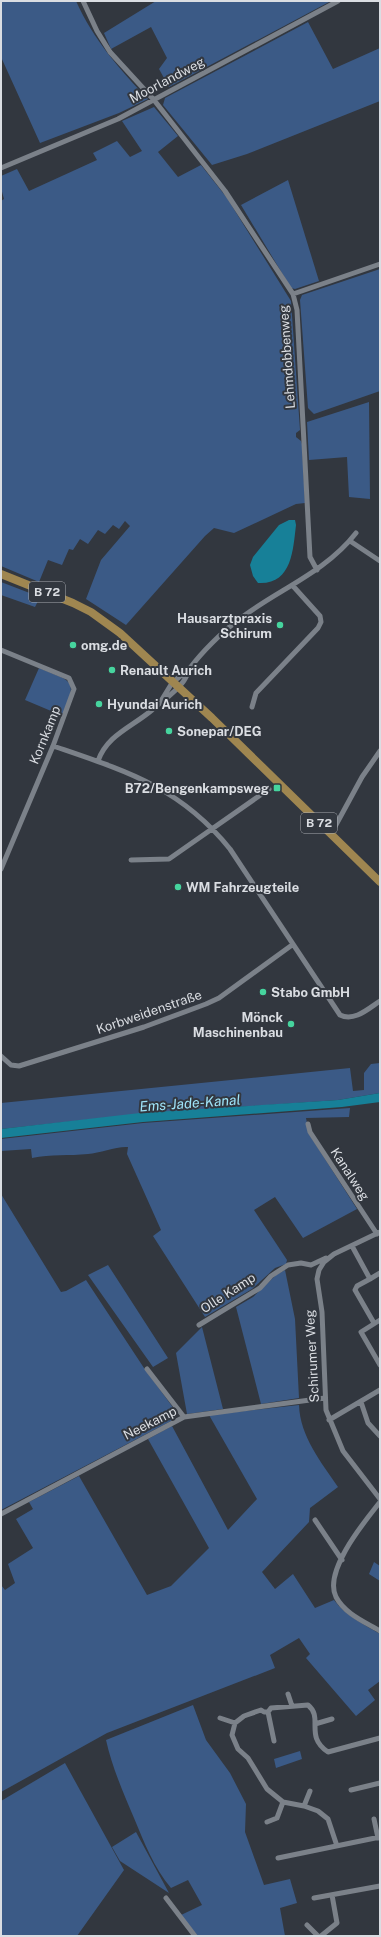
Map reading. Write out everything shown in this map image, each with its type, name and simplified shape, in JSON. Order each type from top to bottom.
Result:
[{"type":"main road","name":"B 72","points":[[1,574],[91,612],[120,633],[212,718],[380,882]]},
{"type":"street","name":"Lehmdobbenweg","points":[[83,1],[100,36],[110,52],[154,100],[225,191],[293,294],[297,310],[310,557],[317,570]]},
{"type":"street","name":"Moorlandweg","points":[[1,168],[118,119],[338,1]]},
{"type":"street","points":[[293,294],[380,264]]},
{"type":"street","points":[[98,762],[102,752],[115,736],[145,716],[222,633],[237,621],[317,570],[350,541],[356,533]]},
{"type":"street","points":[[350,541],[380,561]]},
{"type":"street","points":[[252,707],[256,693],[318,628],[320,616],[293,586]]},
{"type":"street","name":"Kornkamp","points":[[1,650],[64,676],[72,682],[74,692],[1,869]]},
{"type":"street","points":[[53,746],[140,778],[167,792],[198,813],[213,828],[230,849],[292,945],[340,1015],[350,1018],[380,1002]]},
{"type":"street","points":[[331,834],[362,777],[380,751]]},
{"type":"street","points":[[228,789],[260,791],[262,794]]},
{"type":"street","points":[[131,860],[169,859],[269,789]]},
{"type":"street","name":"Korbweidenstraße","points":[[1,1056],[11,1065],[19,1066],[144,1027],[206,1004],[219,998],[292,945]]},
{"type":"street","name":"Kanalweg","points":[[308,1124],[310,1132],[378,1233]]},
{"type":"street","points":[[317,1279],[322,1266],[334,1254],[378,1233]]},
{"type":"street","points":[[352,1246],[370,1279]]},
{"type":"street","name":"Olle Kamp","points":[[199,1325],[260,1288],[270,1276],[288,1265],[302,1263],[311,1265],[334,1254]]},
{"type":"street","points":[[311,1265],[317,1279]]},
{"type":"street","points":[[374,1323],[355,1290],[357,1286],[380,1273]]},
{"type":"street","name":"Schirumer Weg","points":[[317,1279],[322,1312],[325,1398],[329,1420],[343,1451],[354,1468],[380,1501]]},
{"type":"street","points":[[380,1320],[361,1332],[380,1365]]},
{"type":"street","points":[[147,1369],[184,1417]]},
{"type":"street","points":[[329,1420],[380,1390]]},
{"type":"street","name":"Neekamp","points":[[1,1514],[184,1417],[325,1398]]},
{"type":"street","points":[[361,1402],[368,1423],[380,1436]]},
{"type":"street","points":[[380,1501],[354,1536],[336,1573],[333,1585],[335,1596],[343,1606],[354,1616],[380,1630]]},
{"type":"street","points":[[315,1520],[342,1560]]},
{"type":"street","points":[[288,1694],[292,1706]]},
{"type":"street","points":[[337,1846],[328,1819],[318,1812],[304,1806],[283,1802],[267,1788],[248,1758],[238,1749],[232,1736],[235,1722],[244,1716],[261,1710],[264,1712],[292,1706],[308,1705],[312,1708],[316,1740],[319,1746],[328,1752],[373,1738],[380,1738]]},
{"type":"street","points":[[270,1710],[274,1741]]},
{"type":"street","points":[[220,1718],[235,1722]]},
{"type":"street","points":[[315,1724],[332,1719]]},
{"type":"street","points":[[351,1790],[380,1783]]},
{"type":"street","points":[[304,1806],[310,1791]]},
{"type":"street","points":[[267,1822],[277,1818],[283,1802]]},
{"type":"street","points":[[278,1858],[379,1838],[374,1819]]},
{"type":"street","points":[[314,1898],[380,1886]]},
{"type":"street","points":[[307,1925],[319,1936],[337,1923],[332,1895]]},
{"type":"street","points":[[166,1898],[195,1936]]},
{"type":"shaded area","points":[[1,1],[76,1],[90,28],[99,41],[127,77],[148,99],[119,113],[40,143],[1,57]]},
{"type":"shaded area","points":[[156,1],[331,1],[169,87],[159,69],[167,58],[151,27],[111,49],[104,33]]},
{"type":"shaded area","points":[[308,22],[333,69],[380,48],[380,101],[247,154],[212,165],[163,105],[165,98]]},
{"type":"shaded area","points":[[154,107],[178,136],[158,152],[178,177],[201,165],[227,198],[291,301],[300,430],[296,433],[296,437],[302,444],[305,503],[296,504],[234,533],[214,528],[205,536],[126,625],[86,599],[101,560],[130,526],[125,521],[119,529],[113,525],[105,534],[98,530],[88,544],[80,539],[73,550],[69,549],[62,565],[48,560],[39,582],[1,566],[1,201],[4,199],[1,188],[1,176],[17,169],[29,191],[97,160],[93,153],[117,141],[130,157],[142,151],[122,121]]},
{"type":"shaded area","points":[[288,180],[319,281],[295,289],[291,288],[241,205]]},
{"type":"shaded area","points":[[380,269],[380,391],[314,414],[308,408],[300,300],[302,295]]},
{"type":"shaded area","points":[[369,402],[370,499],[349,497],[347,457],[309,460],[307,422]]},
{"type":"shaded area","points":[[289,520],[295,520],[296,525],[294,545],[289,564],[278,578],[269,582],[258,583],[253,576],[250,565],[253,557],[279,525]]},
{"type":"shaded area","points":[[1,582],[40,597],[35,607],[1,595]]},
{"type":"shaded area","points":[[39,668],[59,676],[69,683],[71,688],[70,695],[63,716],[25,700]]},
{"type":"shaded area","points":[[380,1063],[380,1093],[338,1100],[140,1114],[1,1129],[1,1103],[350,1068],[353,1091],[364,1090],[364,1073],[371,1064]]},
{"type":"shaded area","points":[[380,1093],[380,1102],[342,1107],[143,1122],[1,1138],[1,1129],[140,1113],[338,1100]]},
{"type":"shaded area","points":[[350,1108],[349,1117],[306,1118],[309,1134],[357,1209],[303,1238],[275,1197],[254,1210],[287,1260],[286,1264],[275,1268],[252,1289],[205,1317],[153,1236],[161,1230],[127,1154],[128,1147],[88,1154],[32,1158],[31,1149],[1,1151],[1,1139],[143,1123]]},
{"type":"shaded area","points":[[1,1194],[61,1292],[66,1291],[86,1280],[144,1368],[177,1413],[173,1420],[1,1510]]},
{"type":"shaded area","points":[[108,1265],[168,1358],[153,1367],[88,1275]]},
{"type":"shaded area","points":[[285,1270],[295,1319],[299,1398],[261,1404],[236,1307],[253,1297],[276,1275]]},
{"type":"shaded area","points":[[202,1327],[223,1409],[187,1414],[176,1353]]},
{"type":"shaded area","points":[[299,1405],[300,1416],[307,1438],[318,1458],[338,1487],[310,1508],[309,1522],[262,1572],[275,1589],[293,1574],[315,1608],[334,1600],[349,1615],[380,1634],[380,1681],[368,1690],[375,1700],[356,1716],[306,1658],[310,1654],[299,1638],[270,1655],[275,1668],[107,1733],[1,1792],[1,1585],[5,1590],[15,1583],[8,1564],[33,1548],[16,1519],[33,1509],[29,1502],[79,1476],[147,1595],[171,1586],[209,1548],[148,1439],[172,1426],[228,1530],[257,1499],[209,1415]]},
{"type":"shaded area","points":[[374,1562],[380,1566],[380,1581],[369,1574]]},
{"type":"shaded area","points":[[193,1705],[206,1740],[230,1773],[246,1804],[245,1832],[264,1885],[290,1879],[297,1903],[280,1908],[285,1936],[198,1936],[181,1915],[202,1905],[188,1880],[171,1888],[159,1872],[122,1789],[111,1760],[106,1740]]},
{"type":"shaded area","points":[[300,1751],[302,1759],[276,1768],[274,1759]]},
{"type":"shaded area","points":[[65,1763],[124,1870],[77,1936],[3,1936],[1,1935],[1,1801]]},
{"type":"shaded area","points":[[136,1832],[169,1893],[120,1861],[112,1847]]},
{"type":"place","name":"Hausarztpraxis Schirum","points":[[280,625]]},
{"type":"place","name":"omg.de","points":[[73,645]]},
{"type":"place","name":"Renault Aurich","points":[[112,670]]},
{"type":"place","name":"Hyundai Aurich","points":[[99,704]]},
{"type":"place","name":"Sonepar/DEG","points":[[169,731]]},
{"type":"place","name":"B72/Bengenkampsweg","points":[[277,788]]},
{"type":"place","name":"WM Fahrzeugteile","points":[[178,887]]},
{"type":"place","name":"Stabo GmbH","points":[[263,992]]},
{"type":"place","name":"Mönck Maschinenbau","points":[[291,1024]]},
{"type":"water label","name":"Ems-Jade-Kanal","points":[[190,1103]]}]
